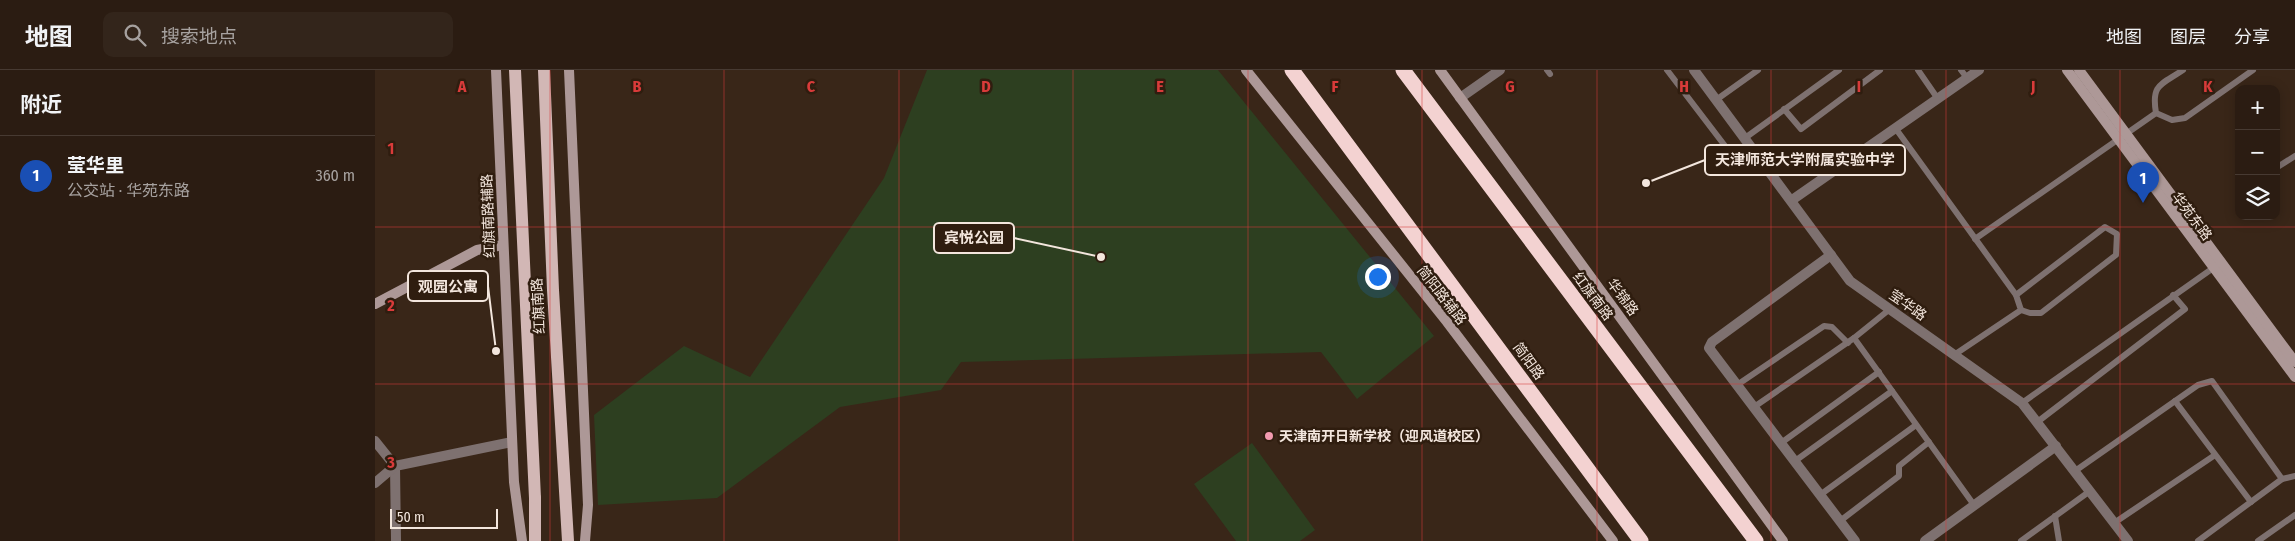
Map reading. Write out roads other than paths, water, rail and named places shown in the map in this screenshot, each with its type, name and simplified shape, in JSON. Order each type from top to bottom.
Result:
[{"type":"highway","name":"简阳路","points":[[1292,70],[1641,541]]},
{"type":"highway","name":"红旗南路","points":[[1403,70],[1756,541]]},
{"type":"main road","name":"红旗南路","points":[[515,70],[535,498],[535,541]]},
{"type":"main road","name":"红旗南路","points":[[544,70],[554,300],[568,541]]},
{"type":"street","name":"红旗南路辅路","points":[[496,70],[514,482],[522,541]]},
{"type":"street","points":[[569,70],[588,505],[585,541]]},
{"type":"street","name":"简阳路辅路","points":[[1246,70],[1447,322],[1613,541]]},
{"type":"street","name":"华锦路","points":[[1440,70],[1783,541]]},
{"type":"street","points":[[1460,98],[1500,70]]},
{"type":"street","name":"莹华路","points":[[1694,70],[1792,200],[1850,282],[2022,403],[2127,541]]},
{"type":"street","points":[[1792,200],[1938,99],[1964,74],[1979,70]]},
{"type":"street","name":"华苑东路","points":[[2067,70],[2122,137],[2217,265],[2295,378]]},
{"type":"street","name":"华苑东路","points":[[2079,70],[2122,137]]},
{"type":"street","points":[[375,304],[477,250],[503,245]]},
{"type":"street","points":[[1831,255],[1712,342],[1709,348],[1855,541]]},
{"type":"street","name":"华苑东路","points":[[2217,265],[2295,362]]},
{"type":"street","points":[[375,441],[395,466],[396,541]]},
{"type":"street","points":[[375,483],[395,466],[512,442]]},
{"type":"street","points":[[1925,541],[2056,446]]},
{"type":"lane","points":[[1667,70],[1735,159]]},
{"type":"lane","points":[[1716,100],[1758,70]]},
{"type":"lane","points":[[1745,138],[1839,70]]},
{"type":"lane","points":[[1784,110],[1801,129],[1880,70]]},
{"type":"lane","points":[[1918,70],[1938,99]]},
{"type":"lane","points":[[2156,113],[2154,97],[2157,88],[2183,70]]},
{"type":"lane","points":[[2156,113],[2172,120],[2185,118],[2253,70]]},
{"type":"lane","points":[[1975,239],[2156,113]]},
{"type":"lane","points":[[1896,129],[2016,295],[2021,310]]},
{"type":"lane","points":[[2280,165],[2295,156]]},
{"type":"lane","points":[[2016,295],[2105,227],[2117,234],[2116,255],[2041,313],[2029,313],[2021,310]]},
{"type":"lane","points":[[2022,403],[2217,265]]},
{"type":"lane","points":[[2036,423],[2185,309],[2173,295]]},
{"type":"lane","points":[[1754,407],[1848,343],[1890,309]]},
{"type":"lane","points":[[1954,355],[2021,310]]},
{"type":"lane","points":[[1737,385],[1824,326],[1832,327],[1848,343]]},
{"type":"lane","points":[[1854,338],[1974,505]]},
{"type":"lane","points":[[1781,443],[1879,372]]},
{"type":"lane","points":[[2075,471],[2198,384],[2212,381],[2282,479]]},
{"type":"lane","points":[[1795,461],[1892,391]]},
{"type":"lane","points":[[2175,401],[2251,502]]},
{"type":"lane","points":[[1820,495],[1916,424]]},
{"type":"lane","points":[[1840,521],[1899,476],[1899,466],[1929,442]]},
{"type":"lane","points":[[2114,523],[2215,455]]},
{"type":"lane","points":[[2198,541],[2282,479],[2295,476]]},
{"type":"lane","points":[[2021,541],[2090,491]]},
{"type":"lane","points":[[2258,541],[2295,515]]},
{"type":"lane","points":[[2055,516],[2059,541]]},
{"type":"place","name":"天津师范大学附属实验中学","points":[[1646,183]]},
{"type":"place","name":"莹华里","points":[[2143,203]]},
{"type":"place","name":"宾悦公园","points":[[1101,257]]},
{"type":"place","name":"观园公寓","points":[[496,351]]},
{"type":"place","name":"天津南开日新学校（迎风道校区）","points":[[1269,436]]}]
